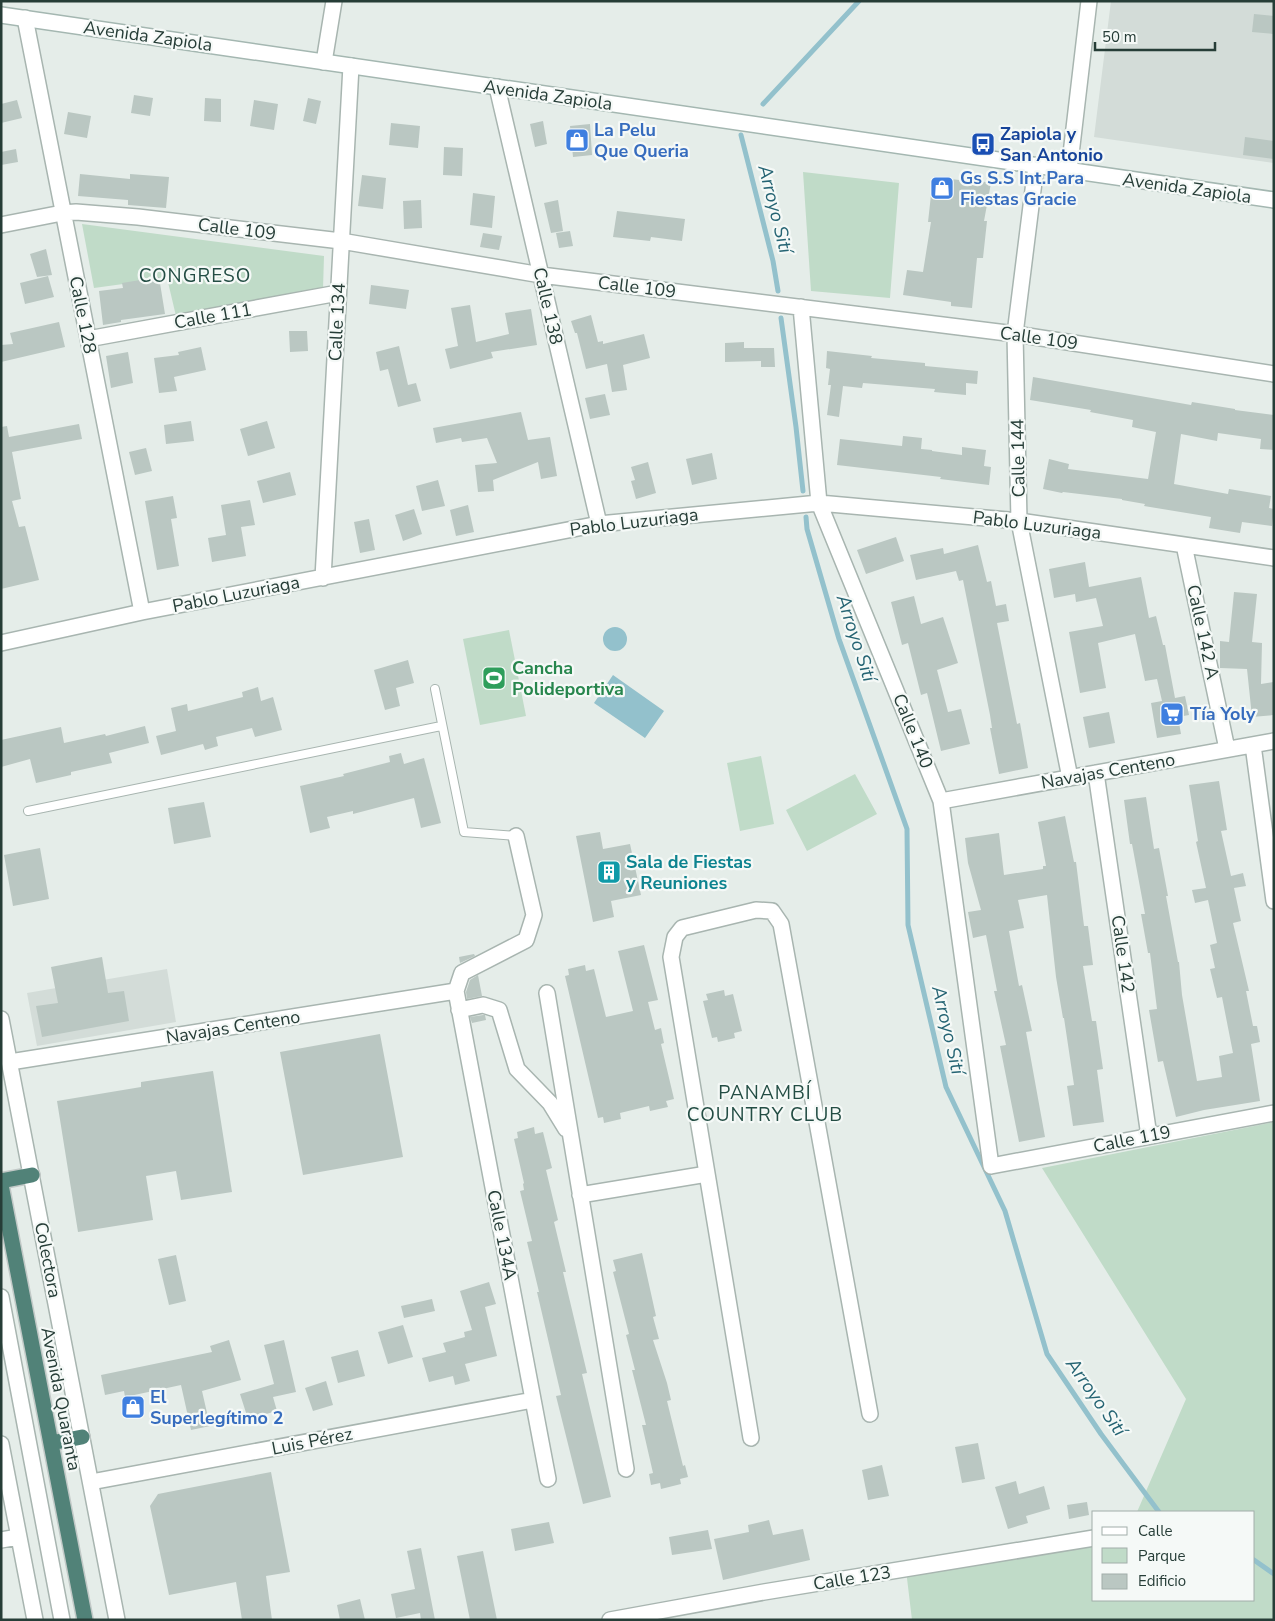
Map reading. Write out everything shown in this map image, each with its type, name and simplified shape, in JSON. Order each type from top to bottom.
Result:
[{"type":"highway","points":[[1,1181],[32,1175]]},
{"type":"highway","name":"Avenida Quaranta","points":[[1,1185],[85,1620]]},
{"type":"highway","points":[[51,1443],[82,1437]]},
{"type":"street","points":[[324,62],[334,1]]},
{"type":"street","points":[[1069,170],[1089,1]]},
{"type":"street","name":"Avenida Zapiola","points":[[1,15],[1274,200]]},
{"type":"street","name":"Calle 128","points":[[24,18],[142,612]]},
{"type":"street","name":"Calle 134","points":[[323,578],[351,66]]},
{"type":"street","name":"Calle 138","points":[[497,87],[598,524]]},
{"type":"street","name":"Calle 144","points":[[1036,166],[1015,334],[1019,520],[1070,778]]},
{"type":"street","name":"Calle 109","points":[[1,225],[76,212],[138,217],[341,241],[540,275],[1015,334],[1274,374]]},
{"type":"street","name":"Calle 111","points":[[88,339],[338,294]]},
{"type":"street","name":"Calle 140","points":[[801,307],[819,503],[941,801],[991,1166]]},
{"type":"street","name":"Pablo Luzuriaga","points":[[1,643],[142,612],[598,524],[819,503],[1019,520],[1274,558]]},
{"type":"street","name":"Calle 142 A","points":[[1184,545],[1227,749]]},
{"type":"street","name":"Navajas Centeno","points":[[941,801],[1274,741]]},
{"type":"street","points":[[1253,745],[1274,900]]},
{"type":"street","name":"Calle 142","points":[[1096,773],[1149,1136]]},
{"type":"street","points":[[456,991],[462,973],[526,940],[534,914],[516,836]]},
{"type":"street","points":[[751,1438],[671,957],[675,937],[682,928],[756,910],[772,911],[781,924],[870,1414]]},
{"type":"street","name":"Navajas Centeno","points":[[10,1062],[456,991]]},
{"type":"street","name":"Calle 134A","points":[[456,991],[548,1479]]},
{"type":"street","points":[[547,993],[626,1469]]},
{"type":"street","points":[[460,1010],[483,1006],[499,1010],[518,1069],[550,1103],[570,1134]]},
{"type":"street","name":"Colectora","points":[[1,1019],[117,1620]]},
{"type":"street","name":"Calle 119","points":[[991,1166],[1274,1113]]},
{"type":"street","points":[[580,1195],[707,1174]]},
{"type":"street","points":[[1,1296],[62,1620]]},
{"type":"street","name":"Luis Pérez","points":[[91,1482],[533,1400]]},
{"type":"street","points":[[1,1444],[35,1620]]},
{"type":"street","points":[[1,1540],[18,1537]]},
{"type":"street","name":"Calle 123","points":[[610,1620],[774,1590],[1092,1538]]},
{"type":"lane","points":[[435,689],[464,832],[516,836]]},
{"type":"lane","points":[[28,811],[441,726]]},
{"type":"shaded area","points":[[1111,1],[1274,1],[1274,163],[1094,137]]},
{"type":"shaded area","points":[[167,969],[176,1022],[37,1046],[27,993]]},
{"type":"green space","points":[[803,172],[899,183],[890,298],[811,291]]},
{"type":"green space","points":[[82,224],[324,256],[323,289],[176,316],[167,278],[94,288]]},
{"type":"green space","name":"Cancha Polideportiva","points":[[509,630],[526,716],[480,725],[463,639]]},
{"type":"green space","points":[[761,756],[774,824],[740,831],[727,763]]},
{"type":"green space","points":[[855,774],[877,814],[807,851],[786,810]]},
{"type":"green space","points":[[1274,1122],[1274,1620],[912,1620],[906,1570],[1092,1533],[1092,1601],[1255,1601],[1255,1511],[1137,1511],[1186,1399],[1042,1168]]},
{"type":"water","points":[[615,627],[624,630],[627,639],[624,648],[615,651],[606,648],[603,639],[606,630]]},
{"type":"water","points":[[613,675],[664,711],[645,738],[594,703]]},
{"type":"building","points":[[1254,14],[1274,16],[1274,34],[1252,32]]},
{"type":"building","points":[[134,95],[153,98],[150,116],[131,113]]},
{"type":"building","points":[[205,98],[221,99],[221,122],[204,121]]},
{"type":"building","points":[[308,98],[321,101],[316,124],[303,121]]},
{"type":"building","points":[[17,100],[22,118],[1,123],[1,104]]},
{"type":"building","points":[[254,100],[278,104],[274,130],[250,126]]},
{"type":"building","points":[[68,112],[91,116],[87,138],[64,134]]},
{"type":"building","points":[[543,121],[547,144],[535,147],[530,124]]},
{"type":"building","points":[[391,123],[420,126],[418,148],[389,145]]},
{"type":"building","points":[[590,124],[592,155],[573,157],[570,126]]},
{"type":"building","points":[[1245,137],[1274,141],[1274,159],[1243,155]]},
{"type":"building","points":[[444,147],[463,148],[462,176],[443,175]]},
{"type":"building","points":[[16,149],[18,162],[1,165],[1,152]]},
{"type":"building","points":[[80,174],[130,179],[130,174],[169,177],[166,208],[128,205],[128,200],[78,196]]},
{"type":"building","points":[[362,175],[386,178],[383,209],[358,206]]},
{"type":"building","points":[[933,177],[968,181],[969,179],[991,183],[984,221],[987,221],[983,258],[977,258],[972,308],[951,306],[951,302],[903,295],[907,270],[923,272],[931,222],[928,222]]},
{"type":"building","points":[[473,193],[495,196],[492,228],[470,225]]},
{"type":"building","points":[[421,200],[422,228],[404,229],[403,201]]},
{"type":"building","points":[[558,200],[563,231],[551,233],[544,203]]},
{"type":"building","points":[[617,211],[685,219],[682,241],[651,237],[650,241],[613,237]]},
{"type":"building","points":[[570,231],[573,246],[559,248],[556,233]]},
{"type":"building","points":[[483,233],[502,236],[499,250],[480,247]]},
{"type":"building","points":[[46,249],[52,275],[37,277],[30,254]]},
{"type":"building","points":[[48,276],[54,297],[25,304],[20,283]]},
{"type":"building","points":[[159,277],[165,314],[121,320],[121,322],[103,325],[99,291],[123,288],[122,283]]},
{"type":"building","points":[[371,285],[409,290],[406,309],[369,304]]},
{"type":"building","points":[[470,305],[476,342],[509,334],[505,313],[531,309],[537,345],[491,352],[493,358],[450,369],[445,349],[458,346],[451,308]]},
{"type":"building","points":[[591,315],[598,342],[603,341],[603,344],[644,334],[650,358],[623,365],[627,390],[612,392],[607,364],[586,369],[577,333],[575,333],[571,321]]},
{"type":"building","points":[[59,322],[65,347],[1,362],[1,345],[13,344],[10,333]]},
{"type":"building","points":[[289,331],[307,331],[308,351],[290,352]]},
{"type":"building","points":[[744,342],[744,348],[774,348],[775,367],[761,367],[761,361],[725,362],[725,343]]},
{"type":"building","points":[[399,346],[408,385],[416,383],[421,401],[398,407],[388,369],[380,371],[376,352]]},
{"type":"building","points":[[201,347],[206,370],[174,377],[177,391],[159,393],[154,358],[179,355],[178,352]]},
{"type":"building","points":[[827,351],[872,356],[871,358],[925,363],[925,366],[978,371],[977,384],[966,383],[966,395],[934,392],[935,389],[863,383],[862,388],[843,386],[839,417],[827,415],[831,385],[828,385],[830,369],[826,368]]},
{"type":"building","points":[[128,352],[133,383],[111,388],[106,356]]},
{"type":"building","points":[[1033,377],[1191,405],[1192,402],[1274,415],[1274,450],[1260,449],[1261,439],[1218,433],[1217,441],[1181,434],[1174,484],[1228,494],[1229,489],[1271,496],[1269,508],[1274,509],[1272,526],[1242,522],[1240,533],[1209,528],[1211,517],[1144,506],[1145,504],[1122,499],[1062,493],[1043,489],[1049,459],[1069,464],[1068,469],[1148,479],[1156,432],[1132,427],[1133,420],[1090,412],[1091,410],[1030,400]]},
{"type":"building","points":[[605,394],[610,415],[590,419],[585,398]]},
{"type":"building","points":[[521,412],[528,440],[550,437],[557,476],[541,479],[538,462],[493,480],[494,491],[478,492],[475,465],[497,463],[487,438],[462,442],[461,438],[436,443],[433,428]]},
{"type":"building","points":[[191,421],[194,441],[166,444],[164,425]]},
{"type":"building","points":[[267,421],[275,448],[248,456],[240,429]]},
{"type":"building","points":[[79,424],[82,439],[12,452],[21,499],[12,501],[19,527],[25,526],[39,580],[1,589],[1,427],[7,426],[9,437]]},
{"type":"building","points":[[903,436],[922,438],[921,449],[932,451],[962,455],[962,447],[986,450],[984,466],[991,467],[989,485],[940,479],[941,477],[837,465],[840,439],[902,446]]},
{"type":"building","points":[[146,448],[152,471],[135,475],[129,452]]},
{"type":"building","points":[[712,453],[717,479],[692,485],[686,459]]},
{"type":"building","points":[[648,462],[656,493],[636,499],[631,481],[635,480],[631,467]]},
{"type":"building","points":[[290,472],[296,495],[263,503],[257,481]]},
{"type":"building","points":[[438,480],[445,506],[422,511],[416,486]]},
{"type":"building","points":[[173,496],[177,518],[171,519],[179,566],[157,570],[145,501]]},
{"type":"building","points":[[250,500],[255,525],[241,527],[246,556],[212,562],[208,538],[226,535],[221,505]]},
{"type":"building","points":[[468,505],[474,532],[456,536],[450,510]]},
{"type":"building","points":[[414,509],[422,534],[403,541],[395,515]]},
{"type":"building","points":[[369,519],[375,550],[360,553],[354,522]]},
{"type":"building","points":[[896,537],[904,561],[866,574],[857,550]]},
{"type":"building","points":[[978,545],[987,582],[991,581],[996,606],[1006,604],[1009,621],[997,623],[1017,724],[1020,723],[1028,768],[999,774],[990,728],[992,728],[990,715],[963,580],[959,581],[956,571],[916,580],[910,555],[943,548],[944,554]]},
{"type":"building","points":[[1085,562],[1089,587],[1141,577],[1149,618],[1156,616],[1163,645],[1165,645],[1175,698],[1185,696],[1189,715],[1178,717],[1181,734],[1157,738],[1151,703],[1162,701],[1157,679],[1145,681],[1135,634],[1098,643],[1106,688],[1080,693],[1069,632],[1103,626],[1096,598],[1076,602],[1075,594],[1054,598],[1049,569]]},
{"type":"building","points":[[1234,592],[1257,594],[1252,642],[1262,643],[1261,684],[1274,682],[1274,715],[1252,717],[1247,669],[1220,668],[1220,641],[1229,642]]},
{"type":"building","points":[[914,596],[921,624],[943,617],[958,663],[937,670],[948,712],[961,709],[970,744],[941,751],[927,693],[921,695],[908,643],[902,645],[891,602]]},
{"type":"building","points":[[408,660],[414,683],[396,688],[400,706],[385,710],[374,670]]},
{"type":"building","points":[[258,687],[261,701],[273,697],[282,730],[255,737],[252,728],[216,737],[218,746],[205,750],[203,744],[161,755],[156,736],[176,731],[171,708],[187,704],[188,711],[243,697],[242,692]]},
{"type":"building","points":[[1109,712],[1115,743],[1089,748],[1083,717]]},
{"type":"building","points":[[145,726],[149,743],[109,753],[112,763],[71,772],[71,775],[36,783],[30,759],[1,767],[1,740],[61,727],[64,743],[105,734],[106,736]]},
{"type":"building","points":[[401,753],[404,764],[424,758],[441,823],[421,828],[414,798],[353,814],[353,811],[327,817],[330,828],[310,833],[300,786],[344,776],[343,774],[390,762],[389,756]]},
{"type":"building","points":[[1219,781],[1227,830],[1221,831],[1231,876],[1243,873],[1246,886],[1234,888],[1241,921],[1233,923],[1249,991],[1246,991],[1253,1026],[1257,1026],[1260,1042],[1251,1044],[1260,1101],[1204,1110],[1176,1117],[1163,1061],[1158,1062],[1149,1010],[1157,1009],[1150,953],[1148,953],[1141,914],[1145,914],[1132,844],[1130,844],[1124,800],[1146,797],[1154,849],[1159,848],[1168,896],[1166,896],[1179,962],[1182,995],[1197,1081],[1222,1077],[1219,1056],[1233,1053],[1222,997],[1217,998],[1210,969],[1215,968],[1210,945],[1217,943],[1208,900],[1195,903],[1192,890],[1206,888],[1196,842],[1198,841],[1189,785]]},
{"type":"building","points":[[204,802],[211,837],[174,844],[168,808]]},
{"type":"building","points":[[1065,816],[1074,862],[1076,862],[1084,926],[1088,926],[1093,965],[1083,966],[1092,1021],[1096,1021],[1103,1069],[1097,1070],[1104,1122],[1073,1126],[1067,1086],[1074,1085],[1056,977],[1047,895],[1018,900],[1024,928],[1009,931],[1019,986],[1022,985],[1032,1031],[1026,1032],[1045,1137],[1019,1142],[1000,1046],[1006,1045],[994,991],[997,991],[986,935],[973,938],[968,912],[981,910],[968,863],[965,838],[999,833],[1004,875],[1043,869],[1043,866],[1046,866],[1038,822]]},
{"type":"building","name":"Sala de Fiestas y Reuniones","points":[[600,832],[603,849],[630,844],[641,895],[611,901],[614,917],[593,922],[576,836]]},
{"type":"building","points":[[40,848],[49,899],[13,906],[4,855]]},
{"type":"building","points":[[644,945],[658,1000],[648,1002],[655,1030],[661,1028],[664,1043],[661,1044],[674,1099],[666,1101],[668,1107],[650,1111],[649,1106],[620,1113],[621,1119],[604,1123],[603,1117],[598,1118],[565,976],[569,975],[568,969],[585,965],[586,971],[594,969],[606,1017],[633,1011],[618,951]]},
{"type":"building","points":[[474,954],[475,956],[460,963],[459,957]]},
{"type":"building","points":[[102,957],[108,993],[124,991],[129,1021],[42,1037],[36,1006],[58,1003],[51,967]]},
{"type":"building","points":[[478,975],[482,996],[467,999],[466,992],[470,980]]},
{"type":"building","points":[[724,990],[725,996],[733,994],[742,1031],[734,1033],[735,1038],[718,1042],[717,1037],[712,1038],[703,1001],[708,1000],[706,994]]},
{"type":"building","points":[[485,1015],[486,1020],[472,1023],[470,1017]]},
{"type":"building","points":[[380,1034],[403,1157],[303,1175],[280,1052]]},
{"type":"building","points":[[213,1071],[232,1192],[181,1200],[176,1171],[146,1176],[153,1220],[78,1232],[57,1101],[141,1087],[141,1082]]},
{"type":"building","points":[[534,1127],[535,1134],[543,1132],[552,1168],[546,1170],[558,1220],[554,1222],[566,1272],[563,1272],[587,1373],[582,1374],[611,1497],[583,1504],[556,1396],[561,1395],[537,1292],[539,1292],[527,1242],[532,1241],[520,1191],[524,1190],[524,1183],[514,1139],[518,1138],[517,1132]]},
{"type":"building","points":[[642,1253],[656,1316],[653,1317],[659,1339],[653,1340],[667,1383],[671,1400],[667,1401],[683,1466],[685,1465],[688,1477],[680,1479],[681,1484],[661,1489],[660,1483],[651,1485],[649,1474],[653,1473],[642,1425],[646,1425],[632,1370],[635,1370],[626,1335],[629,1334],[613,1272],[616,1271],[613,1260]]},
{"type":"building","points":[[176,1255],[186,1301],[169,1305],[158,1259]]},
{"type":"building","points":[[489,1282],[496,1304],[485,1307],[497,1356],[465,1364],[470,1381],[455,1385],[453,1376],[429,1382],[422,1358],[446,1352],[443,1343],[465,1337],[464,1332],[472,1330],[460,1291]]},
{"type":"building","points":[[432,1299],[435,1311],[404,1318],[401,1306]]},
{"type":"building","points":[[403,1325],[413,1357],[388,1364],[378,1332]]},
{"type":"building","points":[[229,1340],[241,1380],[202,1391],[210,1426],[191,1430],[181,1385],[125,1397],[124,1391],[105,1395],[101,1375],[212,1352],[210,1346]]},
{"type":"building","points":[[284,1340],[296,1392],[273,1397],[277,1411],[248,1419],[240,1394],[274,1384],[264,1345]]},
{"type":"building","points":[[358,1350],[365,1376],[338,1383],[331,1357]]},
{"type":"building","points":[[326,1381],[333,1405],[313,1411],[305,1388]]},
{"type":"building","points":[[978,1443],[985,1479],[962,1483],[955,1447]]},
{"type":"building","points":[[882,1465],[889,1496],[868,1500],[862,1470]]},
{"type":"building","points":[[271,1472],[290,1572],[266,1576],[272,1620],[242,1620],[236,1582],[169,1595],[150,1506],[158,1494]]},
{"type":"building","points":[[1016,1481],[1019,1494],[1044,1486],[1050,1509],[1026,1516],[1028,1523],[1008,1529],[995,1487]]},
{"type":"building","points":[[1087,1502],[1089,1515],[1069,1519],[1067,1505]]},
{"type":"building","points":[[769,1520],[773,1535],[803,1529],[810,1560],[723,1580],[714,1539],[749,1532],[748,1525]]},
{"type":"building","points":[[549,1522],[554,1543],[515,1551],[511,1529]]},
{"type":"building","points":[[708,1530],[712,1549],[672,1555],[669,1537]]},
{"type":"building","points":[[421,1548],[435,1620],[421,1620],[420,1613],[396,1618],[391,1594],[415,1589],[407,1551]]},
{"type":"building","points":[[483,1551],[497,1620],[470,1620],[457,1556]]},
{"type":"building","points":[[360,1599],[365,1620],[340,1620],[337,1605]]},
{"type":"waterway","name":"Arroyo Sití","points":[[763,104],[859,1]]},
{"type":"waterway","name":"Arroyo Sití","points":[[741,135],[773,261],[778,291]]},
{"type":"waterway","name":"Arroyo Sití","points":[[781,318],[803,491]]},
{"type":"waterway","name":"Arroyo Sití","points":[[806,517],[807,529],[839,639],[907,829],[908,925],[946,1087],[1005,1211],[1047,1354],[1101,1434],[1158,1511]]},
{"type":"waterway","name":"Arroyo Sití","points":[[1255,1561],[1274,1574]]},
{"type":"place","name":"La Pelu Que Queria","points":[[577,140]]},
{"type":"place","name":"Zapiola y San Antonio","points":[[983,144]]},
{"type":"place","name":"Gs S.S Int.Para Fiestas Gracie","points":[[942,188]]},
{"type":"place","name":"Cancha Polideportiva","points":[[494,678]]},
{"type":"place","name":"Tía Yoly","points":[[1172,714]]},
{"type":"place","name":"Sala de Fiestas y Reuniones","points":[[609,872]]},
{"type":"place","name":"El Superlegítimo 2","points":[[133,1407]]},
{"type":"district","name":"CONGRESO","points":[[195,276]]},
{"type":"district","name":"PANAMBÍ COUNTRY CLUB","points":[[765,1104]]}]
